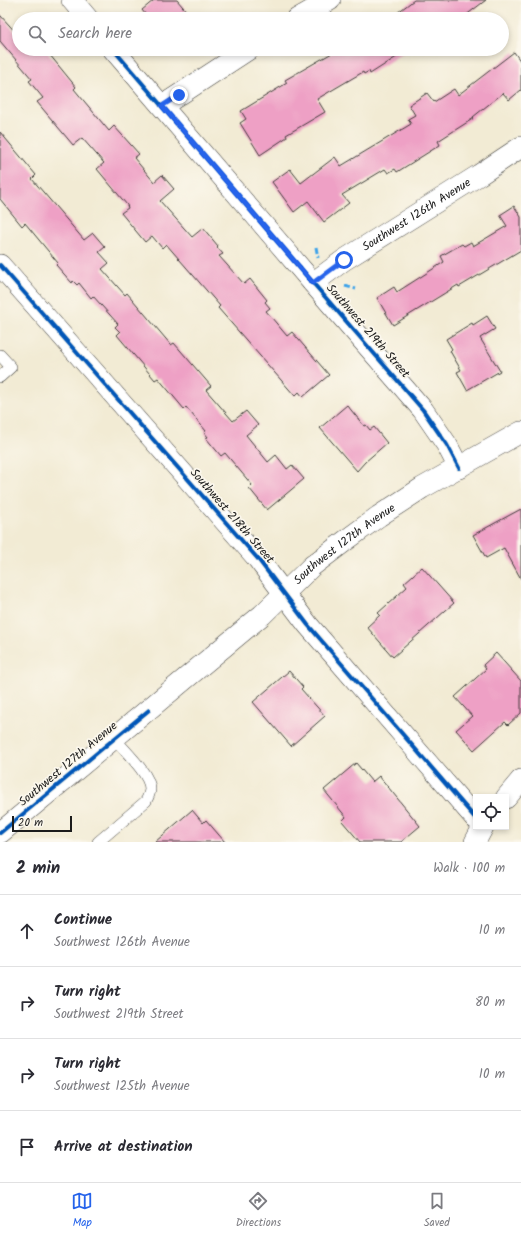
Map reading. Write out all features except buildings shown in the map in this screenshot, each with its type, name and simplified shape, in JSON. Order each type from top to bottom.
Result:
[{"type":"street","points":[[72,0],[82,12]]},
{"type":"street","points":[[309,12],[330,0]]},
{"type":"street","name":"Southwest 219th Street","points":[[119,56],[423,410],[438,431],[459,468]]},
{"type":"street","points":[[162,106],[238,56]]},
{"type":"street","name":"Southwest 126th Avenue","points":[[313,283],[344,260],[479,176],[521,147]]},
{"type":"street","name":"Southwest 218th Street","points":[[0,265],[258,560],[308,625],[473,817]]},
{"type":"street","name":"Southwest 127th Avenue","points":[[0,833],[256,620],[312,566],[345,541],[422,488],[521,432]]},
{"type":"street","points":[[509,794],[521,780]]},
{"type":"street","points":[[475,842],[481,830]]},
{"type":"lane","points":[[0,355],[11,368],[0,377]]},
{"type":"lane","points":[[98,842],[146,801],[150,794],[150,785],[146,776],[114,738]]},
{"type":"marked path","points":[[316,247],[318,258]]},
{"type":"marked path","points":[[345,286],[356,289]]},
{"type":"cycle path","points":[[119,56],[423,410],[447,445],[459,468]]},
{"type":"cycle path","points":[[0,265],[258,559],[308,625],[473,816]]},
{"type":"cycle path","points":[[0,833],[149,710]]},
{"type":"route","points":[[179,95],[162,106],[313,283],[344,260]]}]
